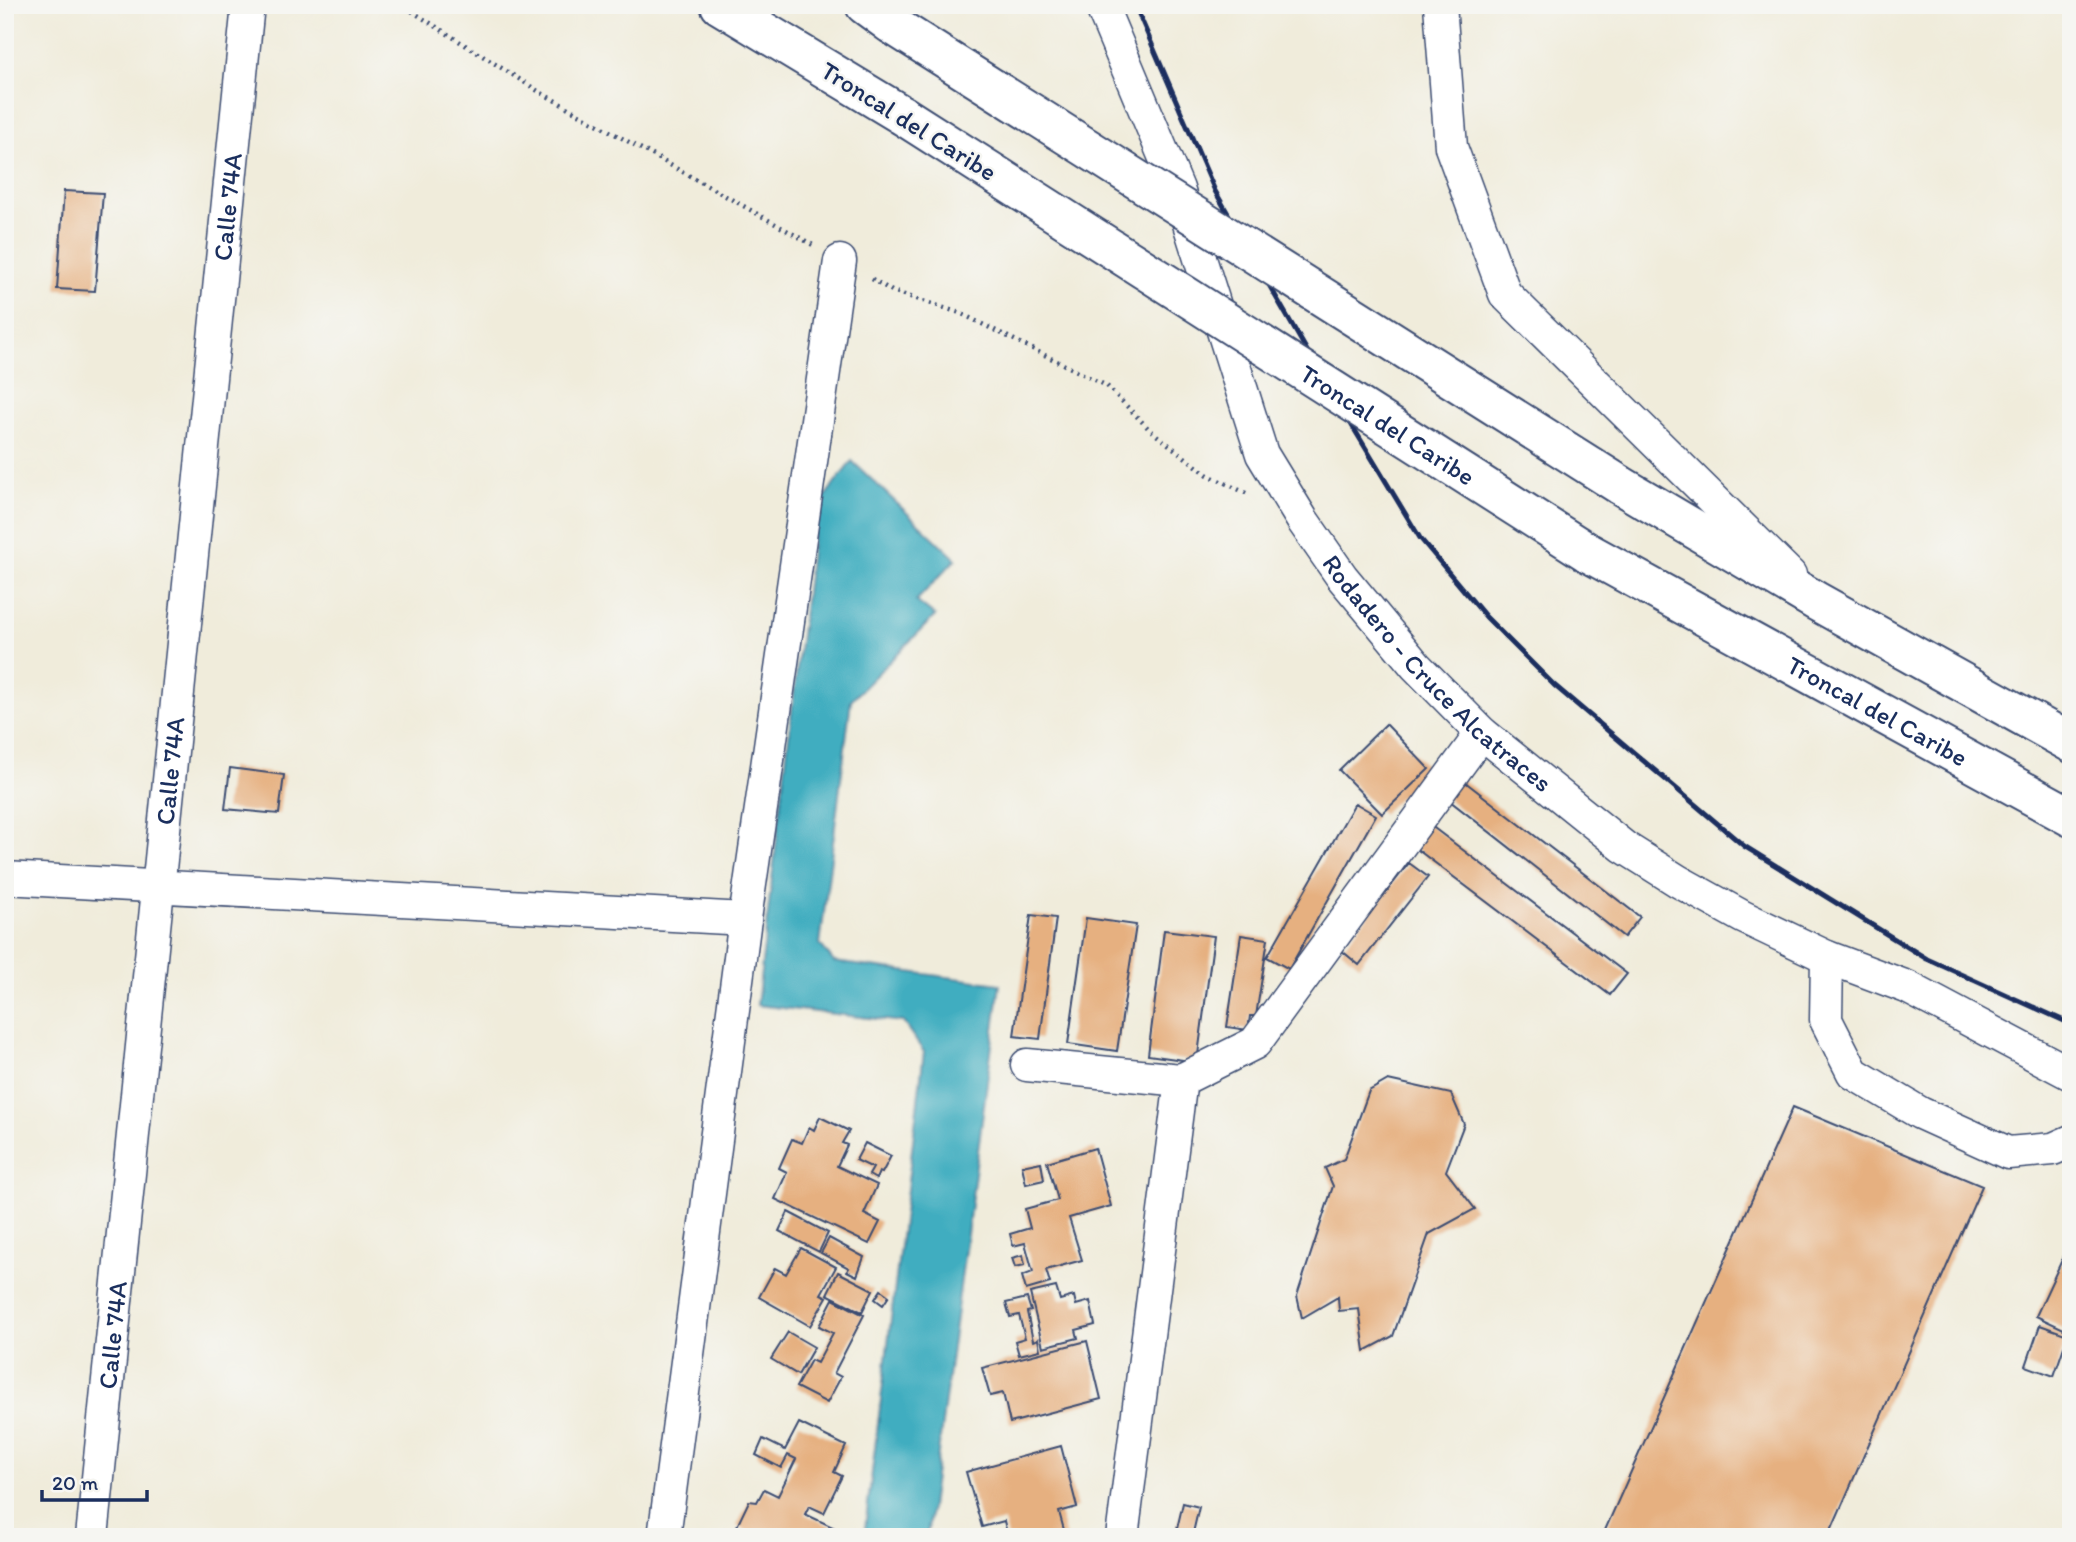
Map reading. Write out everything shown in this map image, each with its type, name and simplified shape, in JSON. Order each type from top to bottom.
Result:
[{"type":"highway","name":"Troncal del Caribe","points":[[720,5],[902,115],[1587,552],[2071,817]]},
{"type":"highway","points":[[878,15],[1620,485],[1816,601],[2071,743]]},
{"type":"street","name":"Calle 74A","points":[[92,1537],[248,5]]},
{"type":"street","name":"Rodadero - Cruce Alcatraces","points":[[1101,5],[1178,189],[1262,454],[1303,522],[1342,577],[1416,666],[1482,733],[1624,847],[1743,917],[1827,957],[1907,986],[2071,1074]]},
{"type":"street","points":[[1440,5],[1451,146],[1505,294],[1816,601]]},
{"type":"street","points":[[664,1537],[745,919],[840,261]]},
{"type":"street","points":[[1027,1065],[1181,1080],[1255,1043],[1482,733]]},
{"type":"street","points":[[5,878],[745,919]]},
{"type":"street","points":[[1827,957],[1826,1020],[1853,1073],[1920,1113],[2008,1153],[2053,1149],[2071,1141]]},
{"type":"street","points":[[1122,1537],[1181,1080]]},
{"type":"water","points":[[852,461],[956,559],[916,601],[935,616],[851,700],[820,944],[834,962],[1000,984],[927,1537],[864,1537],[924,1052],[903,1022],[757,1005],[816,508]]},
{"type":"building","points":[[64,191],[103,193],[95,291],[57,289]]},
{"type":"building","points":[[1386,724],[1429,769],[1382,814],[1339,770]]},
{"type":"building","points":[[230,768],[284,775],[279,814],[225,809]]},
{"type":"building","points":[[1460,778],[1640,917],[1624,937],[1445,797]]},
{"type":"building","points":[[1355,803],[1376,815],[1289,969],[1267,957]]},
{"type":"building","points":[[1426,822],[1627,974],[1610,995],[1410,844]]},
{"type":"building","points":[[1409,863],[1428,877],[1359,965],[1341,950]]},
{"type":"building","points":[[1031,915],[1056,918],[1040,1039],[1014,1036]]},
{"type":"building","points":[[1086,918],[1136,925],[1117,1051],[1068,1044]]},
{"type":"building","points":[[1164,930],[1214,936],[1197,1062],[1148,1055]]},
{"type":"building","points":[[1241,935],[1268,939],[1256,1016],[1250,1016],[1248,1030],[1227,1027]]},
{"type":"building","points":[[1388,1080],[1451,1094],[1464,1124],[1446,1171],[1475,1209],[1429,1234],[1393,1336],[1365,1351],[1359,1309],[1339,1311],[1338,1297],[1302,1318],[1297,1296],[1333,1186],[1325,1168],[1344,1159],[1369,1091]]},
{"type":"building","points":[[1793,1107],[1982,1186],[1828,1537],[1602,1537]]},
{"type":"building","points":[[820,1117],[849,1131],[842,1143],[847,1145],[837,1166],[877,1185],[864,1214],[880,1222],[869,1244],[775,1199],[787,1172],[779,1168],[792,1139],[802,1143],[809,1127],[814,1130]]},
{"type":"building","points":[[865,1143],[891,1156],[876,1179],[869,1175],[873,1168],[856,1160]]},
{"type":"building","points":[[1095,1148],[1111,1206],[1069,1218],[1082,1260],[1046,1270],[1050,1283],[1026,1290],[1022,1276],[1033,1272],[1025,1243],[1013,1246],[1010,1234],[1030,1228],[1025,1209],[1058,1200],[1047,1162]]},
{"type":"building","points":[[1041,1162],[1044,1180],[1026,1184],[1022,1166]]},
{"type":"building","points":[[788,1212],[828,1233],[819,1252],[779,1231]]},
{"type":"building","points":[[829,1238],[864,1257],[857,1276],[847,1271],[849,1268],[821,1253]]},
{"type":"building","points":[[2068,1247],[2071,1248],[2070,1332],[2036,1316]]},
{"type":"building","points":[[801,1248],[836,1267],[821,1294],[827,1297],[810,1326],[759,1297],[775,1268],[786,1274]]},
{"type":"building","points":[[1023,1255],[1025,1265],[1015,1267],[1012,1258]]},
{"type":"building","points":[[838,1272],[873,1290],[862,1312],[827,1294]]},
{"type":"building","points":[[1056,1287],[1060,1300],[1074,1296],[1076,1305],[1090,1301],[1095,1325],[1076,1330],[1078,1338],[1043,1347],[1030,1293]]},
{"type":"building","points":[[881,1290],[889,1296],[883,1305],[875,1299]]},
{"type":"building","points":[[1027,1298],[1031,1311],[1027,1312],[1033,1341],[1038,1339],[1040,1350],[1019,1355],[1015,1341],[1025,1338],[1019,1315],[1010,1317],[1006,1303]]},
{"type":"building","points":[[833,1299],[864,1315],[834,1373],[841,1377],[827,1403],[796,1387],[811,1360],[817,1363],[833,1333],[819,1326]]},
{"type":"building","points":[[2040,1325],[2068,1335],[2054,1376],[2026,1366]]},
{"type":"building","points":[[788,1332],[814,1347],[798,1375],[771,1359]]},
{"type":"building","points":[[1087,1341],[1101,1399],[1010,1423],[1003,1393],[990,1396],[982,1368]]},
{"type":"building","points":[[799,1423],[846,1446],[834,1472],[842,1476],[824,1513],[809,1506],[805,1514],[854,1537],[759,1537],[737,1526],[749,1501],[757,1502],[764,1489],[778,1496],[796,1459],[788,1455],[781,1468],[756,1455],[763,1439],[785,1450]]},
{"type":"building","points":[[1061,1446],[1077,1507],[1059,1512],[1066,1537],[1008,1537],[1004,1521],[982,1527],[966,1472]]},
{"type":"building","points":[[1183,1503],[1199,1507],[1192,1537],[1161,1537],[1162,1530],[1176,1533]]},
{"type":"railway","points":[[1135,5],[1215,191],[1310,356],[1420,538],[1486,617],[1554,685],[1744,846],[1927,959],[2071,1024]]}]
